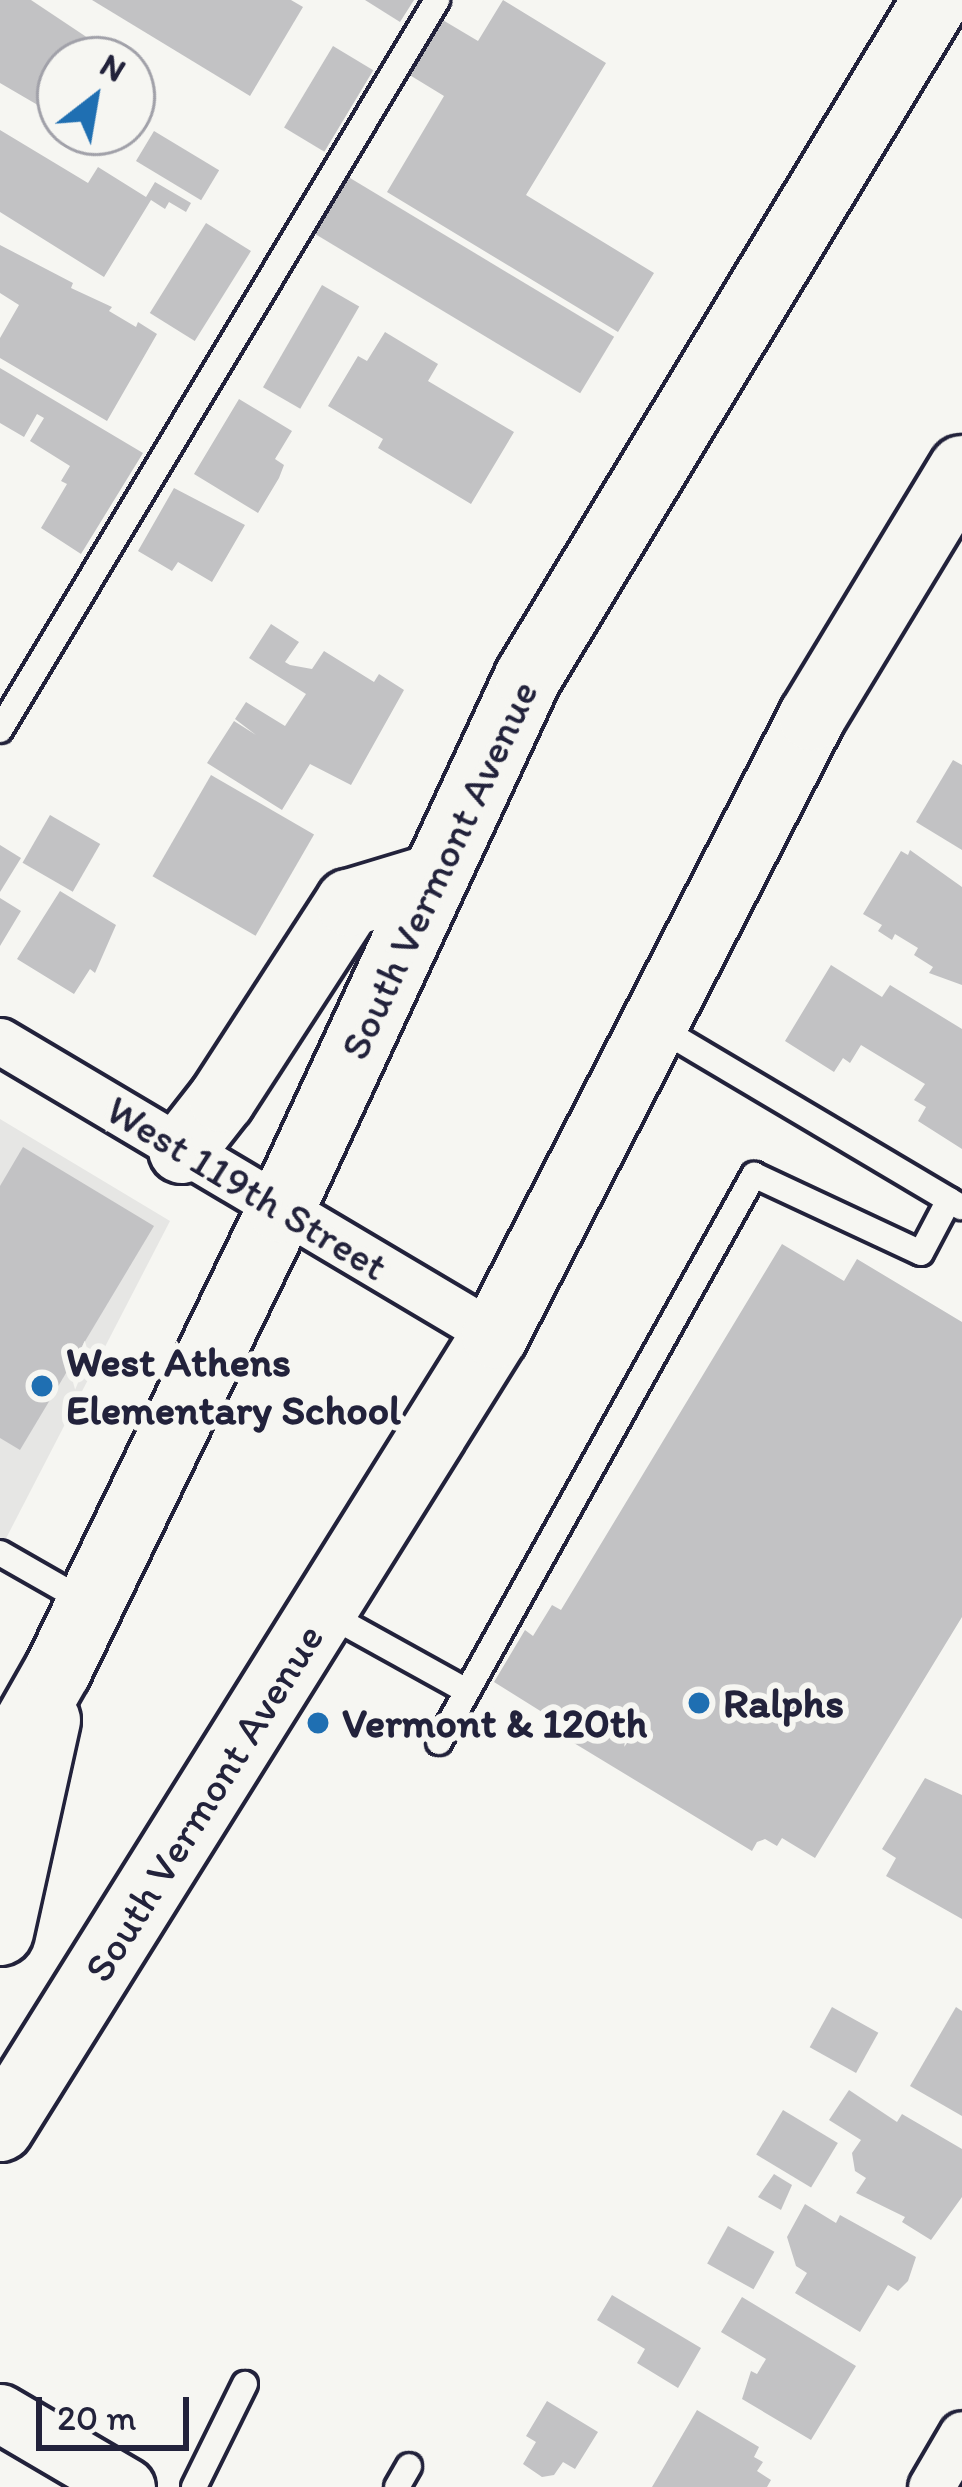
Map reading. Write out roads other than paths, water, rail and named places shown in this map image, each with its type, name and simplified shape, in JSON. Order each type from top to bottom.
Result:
[{"type":"main road","name":"South Vermont Avenue","points":[[0,1772],[58,1670],[281,1209],[528,677],[936,0]]},
{"type":"main road","name":"South Vermont Avenue","points":[[0,2128],[495,1335],[812,717],[962,469]]},
{"type":"main road","points":[[182,1150],[222,1099],[349,903],[432,878]]},
{"type":"main road","points":[[0,1932],[58,1670]]},
{"type":"street","name":"West 119th Street","points":[[0,1041],[495,1335]]},
{"type":"street","points":[[0,2414],[126,2487]]},
{"type":"street","points":[[931,2487],[962,2434]]},
{"type":"lane","points":[[0,730],[437,0]]},
{"type":"lane","points":[[439,1742],[754,1175],[921,1253],[955,1204],[654,1025]]},
{"type":"lane","points":[[0,1553],[88,1604]]},
{"type":"lane","points":[[323,1612],[467,1690]]},
{"type":"lane","points":[[194,2487],[244,2384]]},
{"type":"place","name":"West Athens Elementary School","points":[[42,1386]]},
{"type":"place","name":"Ralphs","points":[[699,1703]]},
{"type":"place","name":"Vermont & 120th","points":[[318,1723]]}]
